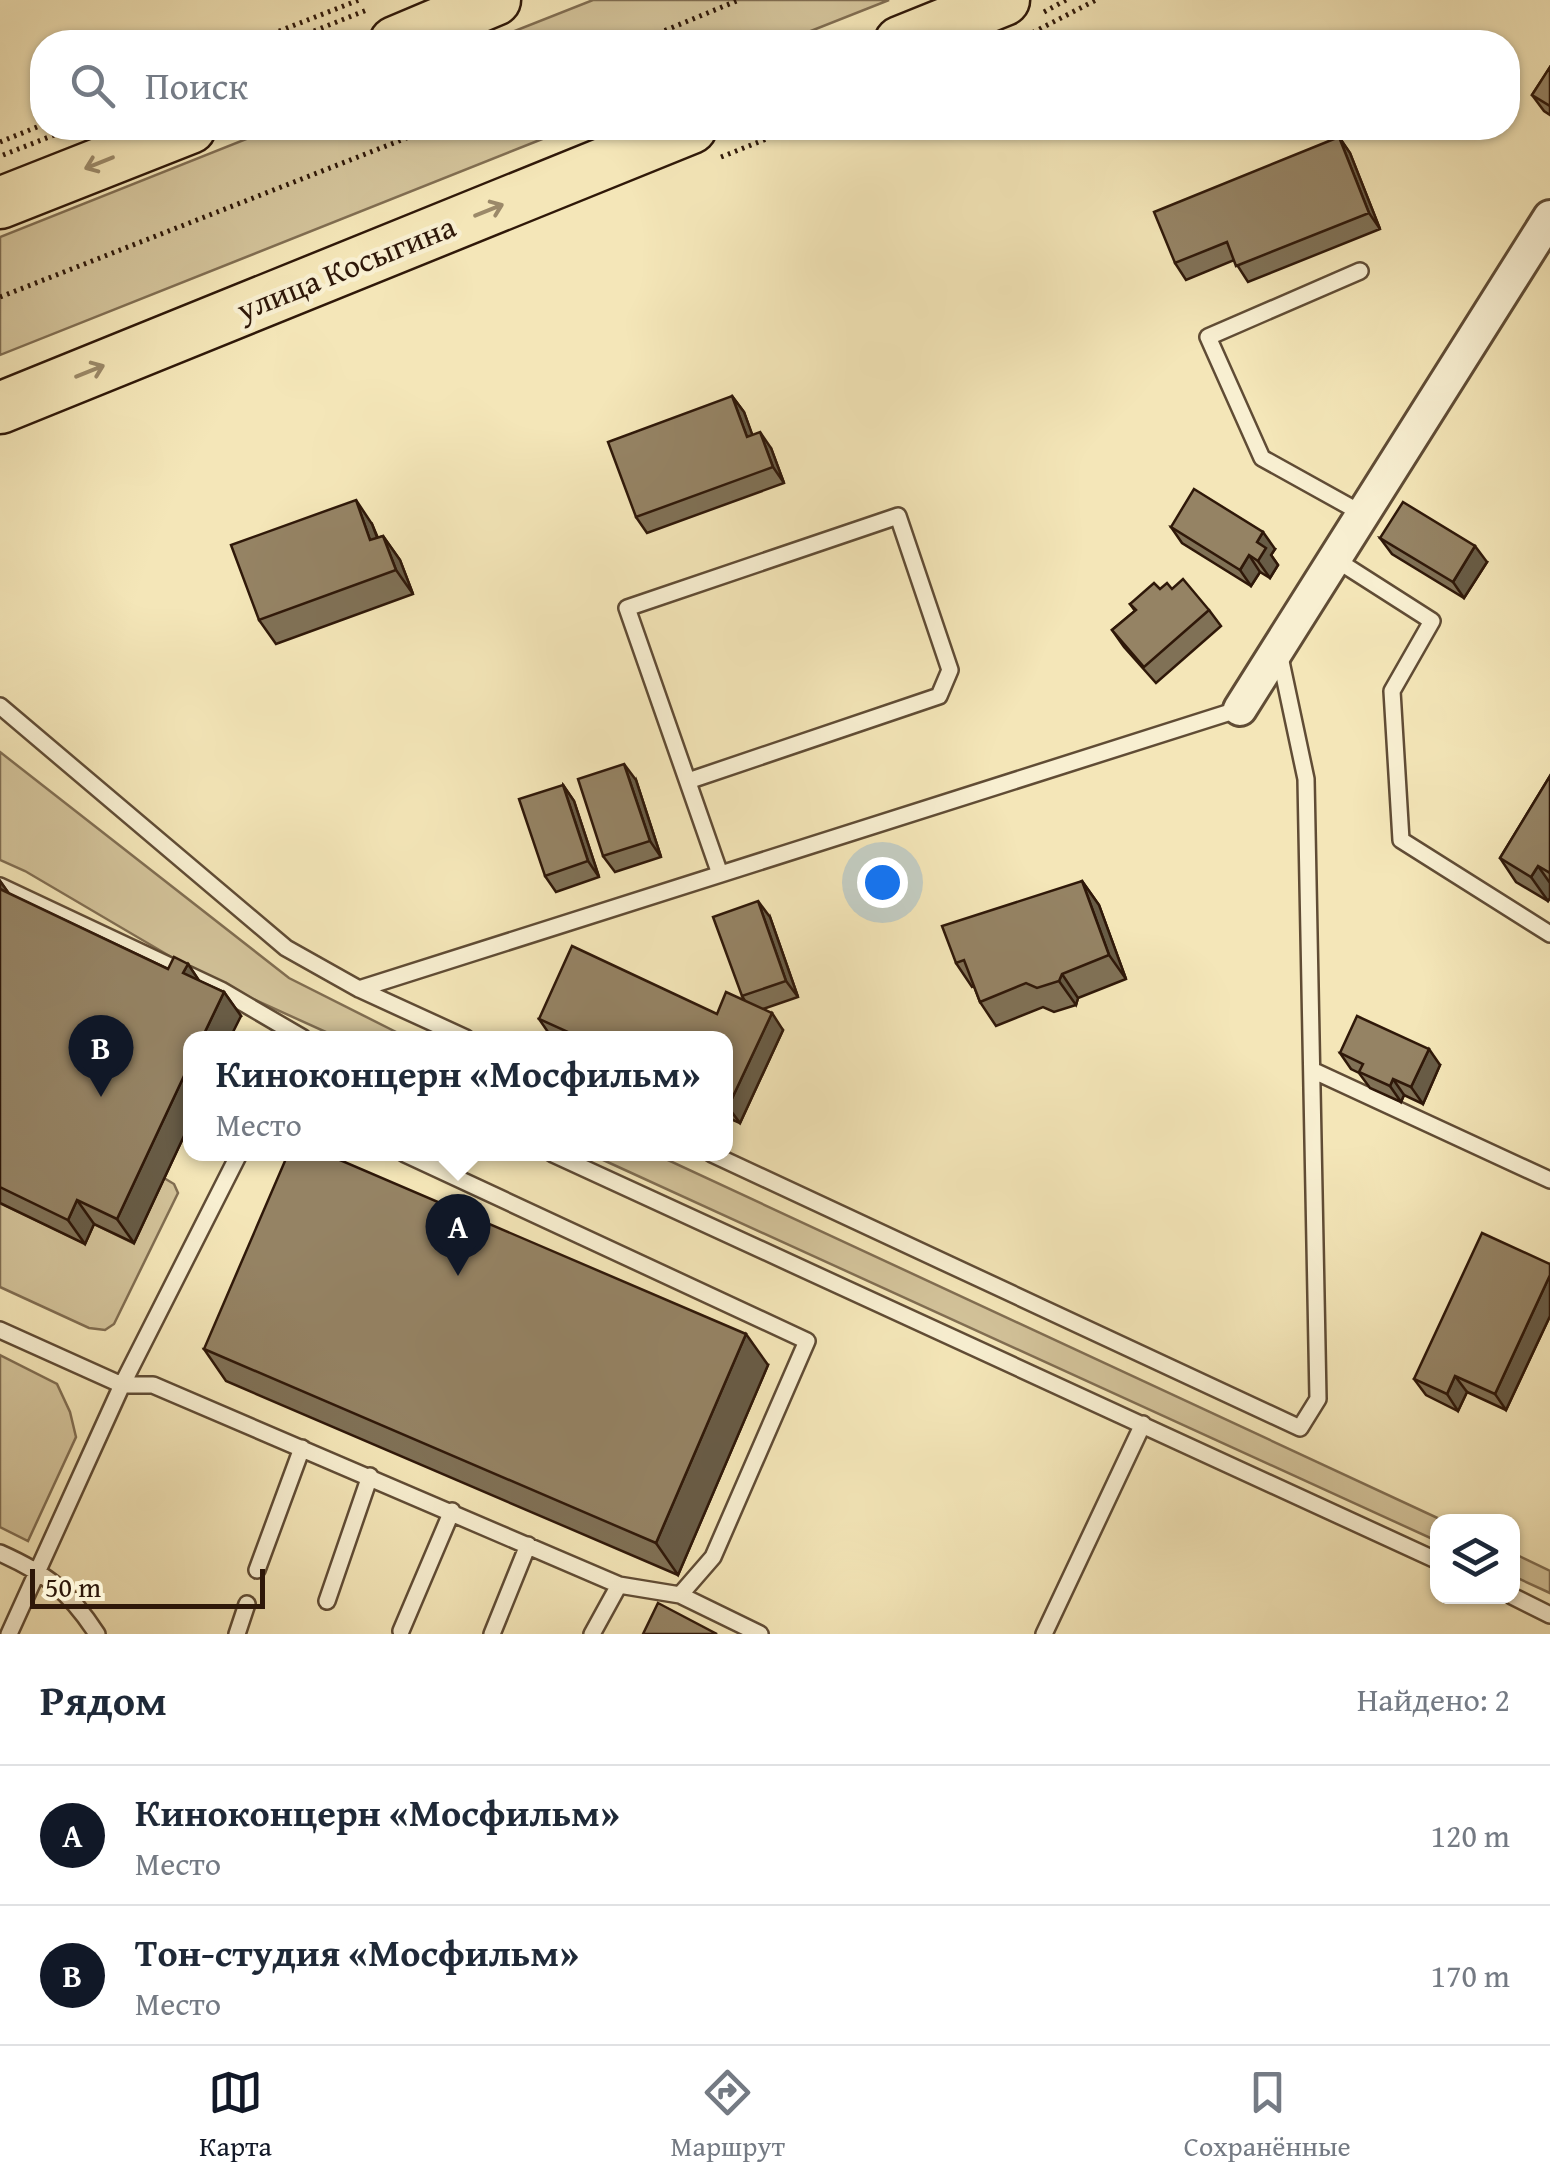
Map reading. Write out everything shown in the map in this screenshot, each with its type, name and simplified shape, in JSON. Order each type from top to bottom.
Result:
[{"type":"main road","points":[[385,25],[495,0]]},
{"type":"main road","points":[[957,30],[1014,18]]},
{"type":"main road","points":[[0,203],[160,140]]},
{"type":"main road","name":"улица Косыгина","points":[[0,408],[661,140]]},
{"type":"street","points":[[1240,709],[1550,217]]},
{"type":"lane","points":[[1360,271],[1208,338],[1262,458],[1363,514]]},
{"type":"lane","points":[[688,781],[939,696],[950,670],[898,516],[627,608],[720,874]]},
{"type":"lane","points":[[1335,559],[1432,621],[1392,691],[1402,840],[1550,934]]},
{"type":"lane","points":[[727,1161],[1300,1428],[1318,1399],[1306,778],[1278,648]]},
{"type":"lane","points":[[0,706],[286,948],[359,989],[451,1031]]},
{"type":"lane","points":[[359,989],[1240,709]]},
{"type":"lane","points":[[0,886],[221,990],[288,1031]]},
{"type":"lane","points":[[1312,1070],[1550,1180]]},
{"type":"lane","points":[[9,1634],[122,1386],[235,1161]]},
{"type":"lane","points":[[420,1161],[807,1341],[713,1557],[680,1596]]},
{"type":"lane","points":[[568,1161],[1430,1557]]},
{"type":"lane","points":[[0,1330],[122,1386],[153,1385],[619,1585],[680,1596],[760,1634]]},
{"type":"lane","points":[[1044,1634],[1143,1424]]},
{"type":"lane","points":[[257,1570],[302,1448]]},
{"type":"lane","points":[[327,1601],[370,1476]]},
{"type":"lane","points":[[401,1631],[452,1511]]},
{"type":"lane","points":[[492,1634],[528,1544]]},
{"type":"lane","points":[[0,1553],[40,1570],[78,1606],[97,1634]]},
{"type":"lane","points":[[592,1634],[619,1585]]},
{"type":"lane","points":[[1520,1600],[1550,1614]]},
{"type":"lane","points":[[237,1634],[247,1604]]},
{"type":"path","points":[[282,30],[359,0]]},
{"type":"path","points":[[665,30],[739,0]]},
{"type":"path","points":[[1014,18],[1096,0]]},
{"type":"path","points":[[356,30],[385,25]]},
{"type":"path","points":[[0,142],[30,130]]},
{"type":"path","points":[[0,156],[41,140]]},
{"type":"path","points":[[0,297],[401,140]]},
{"type":"shaded area","points":[[593,0],[889,0],[813,30],[517,30]]},
{"type":"shaded area","points":[[244,140],[540,140],[0,355],[0,237]]},
{"type":"shaded area","points":[[0,752],[289,978],[394,1031],[324,1031],[207,978],[0,860]]},
{"type":"shaded area","points":[[605,1161],[670,1161],[1430,1514],[1430,1538]]},
{"type":"shaded area","points":[[164,1178],[174,1184],[178,1193],[114,1324],[105,1330],[89,1328],[0,1287],[0,1203],[84,1243],[94,1224],[133,1243]]},
{"type":"shaded area","points":[[0,1355],[57,1384],[76,1437],[28,1541],[0,1527]]},
{"type":"shaded area","points":[[1520,1556],[1550,1571],[1550,1593],[1520,1579]]},
{"type":"building","points":[[1550,67],[1550,106],[1532,95]]},
{"type":"building","points":[[1332,140],[1340,140],[1369,213],[1236,266],[1227,242],[1175,263],[1154,212]]},
{"type":"building","points":[[732,396],[747,437],[760,432],[773,467],[636,517],[608,442]]},
{"type":"building","points":[[1194,489],[1263,532],[1257,542],[1266,548],[1258,561],[1249,555],[1240,570],[1171,527]]},
{"type":"building","points":[[356,500],[370,540],[383,536],[396,570],[259,620],[231,545]]},
{"type":"building","points":[[1403,502],[1475,546],[1453,582],[1380,538]]},
{"type":"building","points":[[1183,579],[1209,610],[1144,667],[1112,630],[1136,610],[1130,604],[1154,583],[1160,589],[1167,583],[1172,589]]},
{"type":"building","points":[[624,764],[650,841],[603,856],[578,779]]},
{"type":"building","points":[[1550,776],[1550,873],[1538,866],[1531,877],[1500,858]]},
{"type":"building","points":[[563,785],[588,861],[545,876],[519,799]]},
{"type":"building","points":[[1082,881],[1109,955],[1062,974],[1059,981],[1037,988],[1026,983],[980,1002],[964,960],[956,963],[942,926]]},
{"type":"building","points":[[0,889],[168,969],[174,957],[188,964],[183,973],[224,992],[205,1031],[183,1031],[183,1078],[117,1219],[77,1200],[68,1220],[0,1187]]},
{"type":"building","points":[[758,901],[786,981],[742,996],[713,917]]},
{"type":"building","points":[[572,946],[717,1014],[726,992],[772,1013],[733,1096],[733,1031],[566,1031],[539,1019]]},
{"type":"building","points":[[1357,1016],[1429,1049],[1411,1087],[1393,1079],[1390,1086],[1359,1072],[1363,1064],[1340,1053]]},
{"type":"building","points":[[285,1161],[342,1161],[746,1334],[656,1543],[204,1349]]},
{"type":"building","points":[[1482,1233],[1550,1264],[1550,1275],[1495,1394],[1455,1376],[1447,1394],[1414,1379]]},
{"type":"building","points":[[658,1603],[717,1634],[643,1634]]},
{"type":"place","name":"Тон-студия «Мосфильм»","points":[[101,1097]]},
{"type":"place","name":"Киноконцерн «Мосфильм»","points":[[458,1276]]}]
